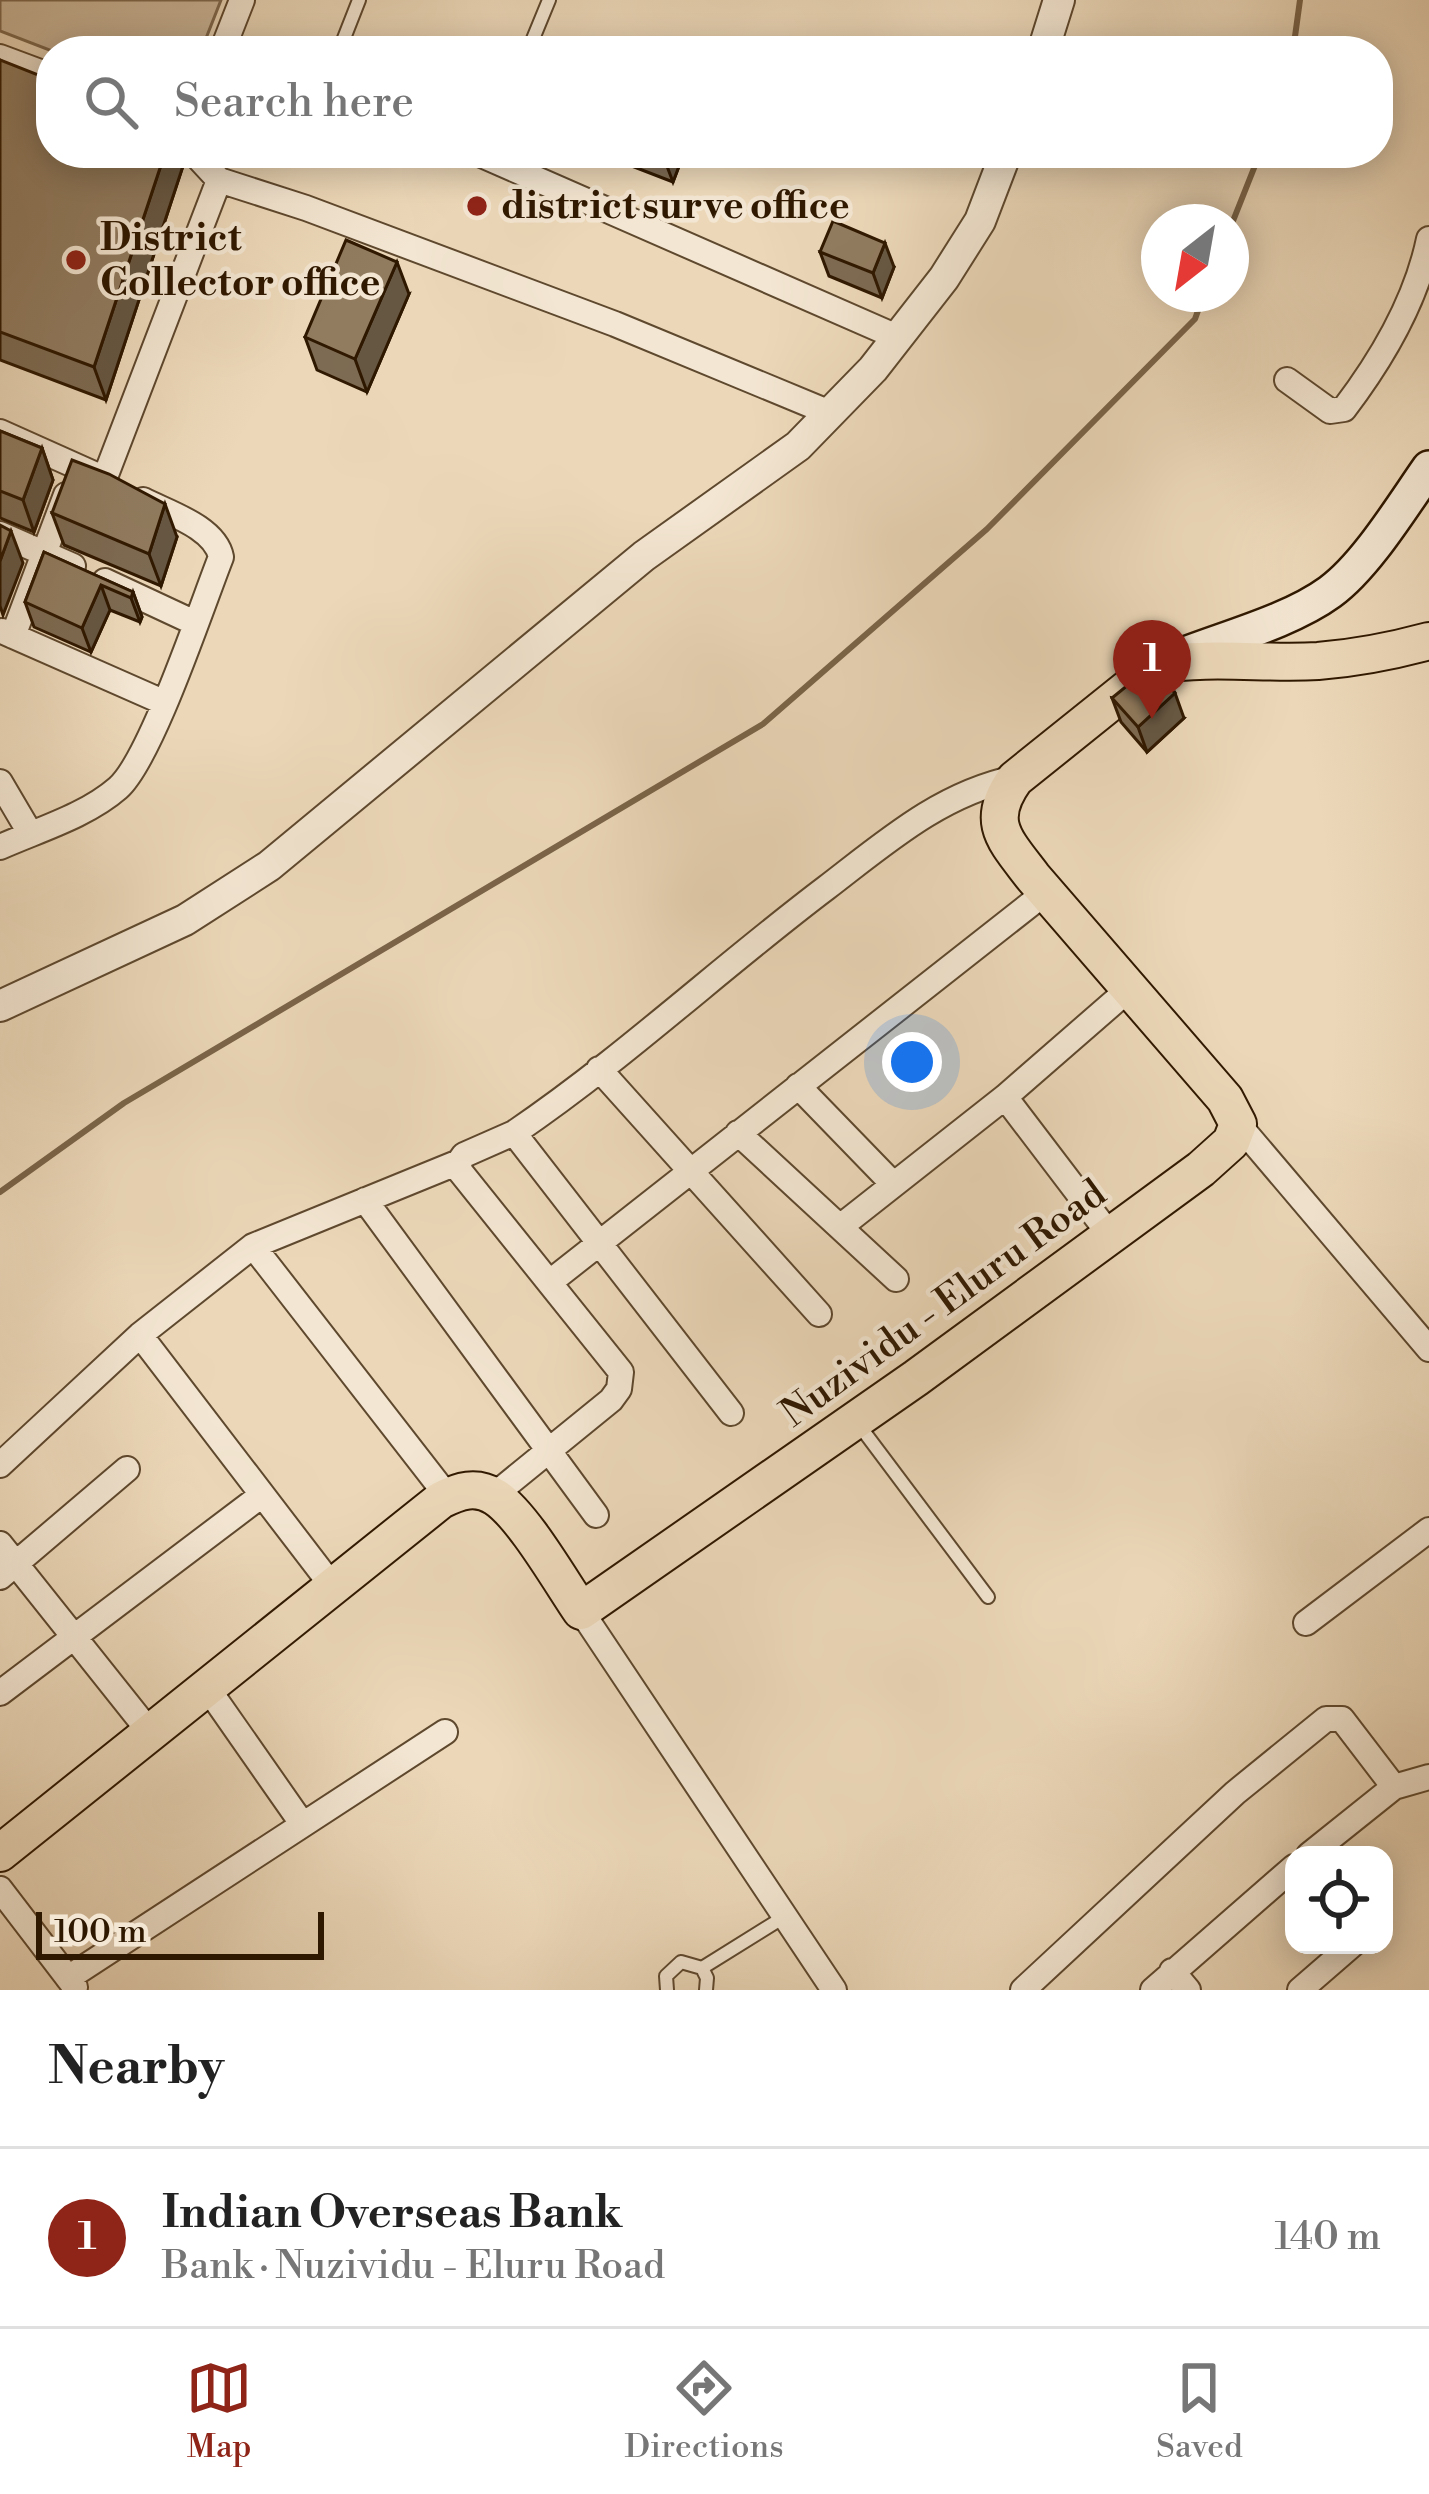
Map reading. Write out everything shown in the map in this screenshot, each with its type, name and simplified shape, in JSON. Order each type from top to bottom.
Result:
[{"type":"main road","points":[[1238,1124],[1225,1099],[1006,842],[997,819],[1002,797],[1015,778],[1157,665],[1298,610],[1332,591],[1362,559],[1428,470]]},
{"type":"main road","points":[[1157,665],[1316,661],[1387,653],[1429,641]]},
{"type":"main road","name":"Nuzividu - Eluru Road","points":[[581,1611],[856,1421],[1202,1169],[1231,1142],[1238,1124]]},
{"type":"main road","points":[[0,1853],[448,1497],[472,1490],[493,1496],[509,1510],[581,1611]]},
{"type":"street","points":[[228,36],[242,0]]},
{"type":"street","points":[[1048,36],[1059,0]]},
{"type":"street","points":[[0,57],[36,70]]},
{"type":"street","points":[[207,168],[218,180],[306,208],[595,317],[830,413]]},
{"type":"street","points":[[515,168],[897,337]]},
{"type":"street","points":[[0,1006],[185,920],[269,866],[644,556],[798,446],[874,369],[944,278],[980,221],[1000,168]]},
{"type":"street","points":[[104,480],[218,180]]},
{"type":"street","points":[[1287,380],[1330,411],[1344,410],[1393,334],[1429,239]]},
{"type":"street","points":[[0,432],[77,464],[212,537],[221,557],[141,755],[121,786],[94,805],[0,847]]},
{"type":"street","points":[[77,464],[44,553],[6,633],[163,702]]},
{"type":"street","points":[[0,534],[195,622]]},
{"type":"street","points":[[0,1466],[140,1335],[253,1246],[459,1162],[464,1155],[514,1133],[900,831],[974,787],[1015,778]]},
{"type":"street","points":[[0,782],[30,833]]},
{"type":"street","points":[[550,1282],[1046,892]]},
{"type":"street","points":[[840,1228],[1005,1097],[1129,989]]},
{"type":"street","points":[[599,1070],[820,1314]]},
{"type":"street","points":[[798,1086],[893,1184]]},
{"type":"street","points":[[1005,1097],[1110,1235]]},
{"type":"street","points":[[1238,1124],[1429,1349]]},
{"type":"street","points":[[514,1133],[731,1413]]},
{"type":"street","points":[[738,1133],[896,1279]]},
{"type":"street","points":[[459,1162],[459,1170],[621,1372],[622,1381],[611,1400],[493,1496]]},
{"type":"street","points":[[365,1200],[596,1515]]},
{"type":"street","points":[[253,1246],[448,1497]]},
{"type":"street","points":[[140,1335],[333,1587]]},
{"type":"street","points":[[127,1469],[5,1562],[73,1636],[149,1731]]},
{"type":"street","points":[[0,1693],[262,1495]]},
{"type":"street","points":[[1306,1623],[1429,1529]]},
{"type":"street","points":[[581,1611],[834,1990]]},
{"type":"street","points":[[206,1686],[302,1822]]},
{"type":"street","points":[[1023,1990],[1234,1793],[1326,1719],[1342,1719],[1394,1787]]},
{"type":"street","points":[[0,1889],[72,1984],[302,1822],[445,1732]]},
{"type":"street","points":[[1320,1846],[1394,1787],[1429,1777]]},
{"type":"street","points":[[1153,1990],[1180,1980],[1285,1876]]},
{"type":"street","points":[[1300,1990],[1342,1954]]},
{"type":"lane","points":[[345,36],[359,0]]},
{"type":"lane","points":[[534,36],[549,0]]},
{"type":"lane","points":[[856,1421],[988,1597]]},
{"type":"lane","points":[[702,1968],[784,1918]]},
{"type":"lane","points":[[667,1990],[666,1976],[672,1967],[692,1962],[702,1968],[706,1990]]},
{"type":"shaded area","points":[[0,0],[221,0],[207,36],[36,36],[36,45],[0,31]]},
{"type":"building","name":"District Collector office","points":[[0,60],[36,74],[36,168],[160,168],[94,367],[0,332]]},
{"type":"building","points":[[833,221],[885,243],[873,273],[820,252]]},
{"type":"building","points":[[346,240],[397,262],[355,359],[305,337]]},
{"type":"building","points":[[0,431],[42,448],[23,500],[0,491]]},
{"type":"building","points":[[72,460],[165,504],[149,554],[52,513]]},
{"type":"building","points":[[0,525],[11,531],[0,561]]},
{"type":"building","points":[[44,552],[133,592],[131,598],[101,585],[82,628],[25,602]]},
{"type":"building","points":[[1150,667],[1175,693],[1138,727],[1112,698]]},
{"type":"waterway","points":[[1295,36],[1300,0]]},
{"type":"waterway","points":[[1240,204],[1254,168]]},
{"type":"waterway","points":[[0,1192],[124,1103],[763,724],[987,529],[1198,312]]},
{"type":"place","name":"district surve office","points":[[477,206]]},
{"type":"place","name":"District Collector office","points":[[76,260]]},
{"type":"place","name":"Indian Overseas Bank","points":[[1152,719]]}]
